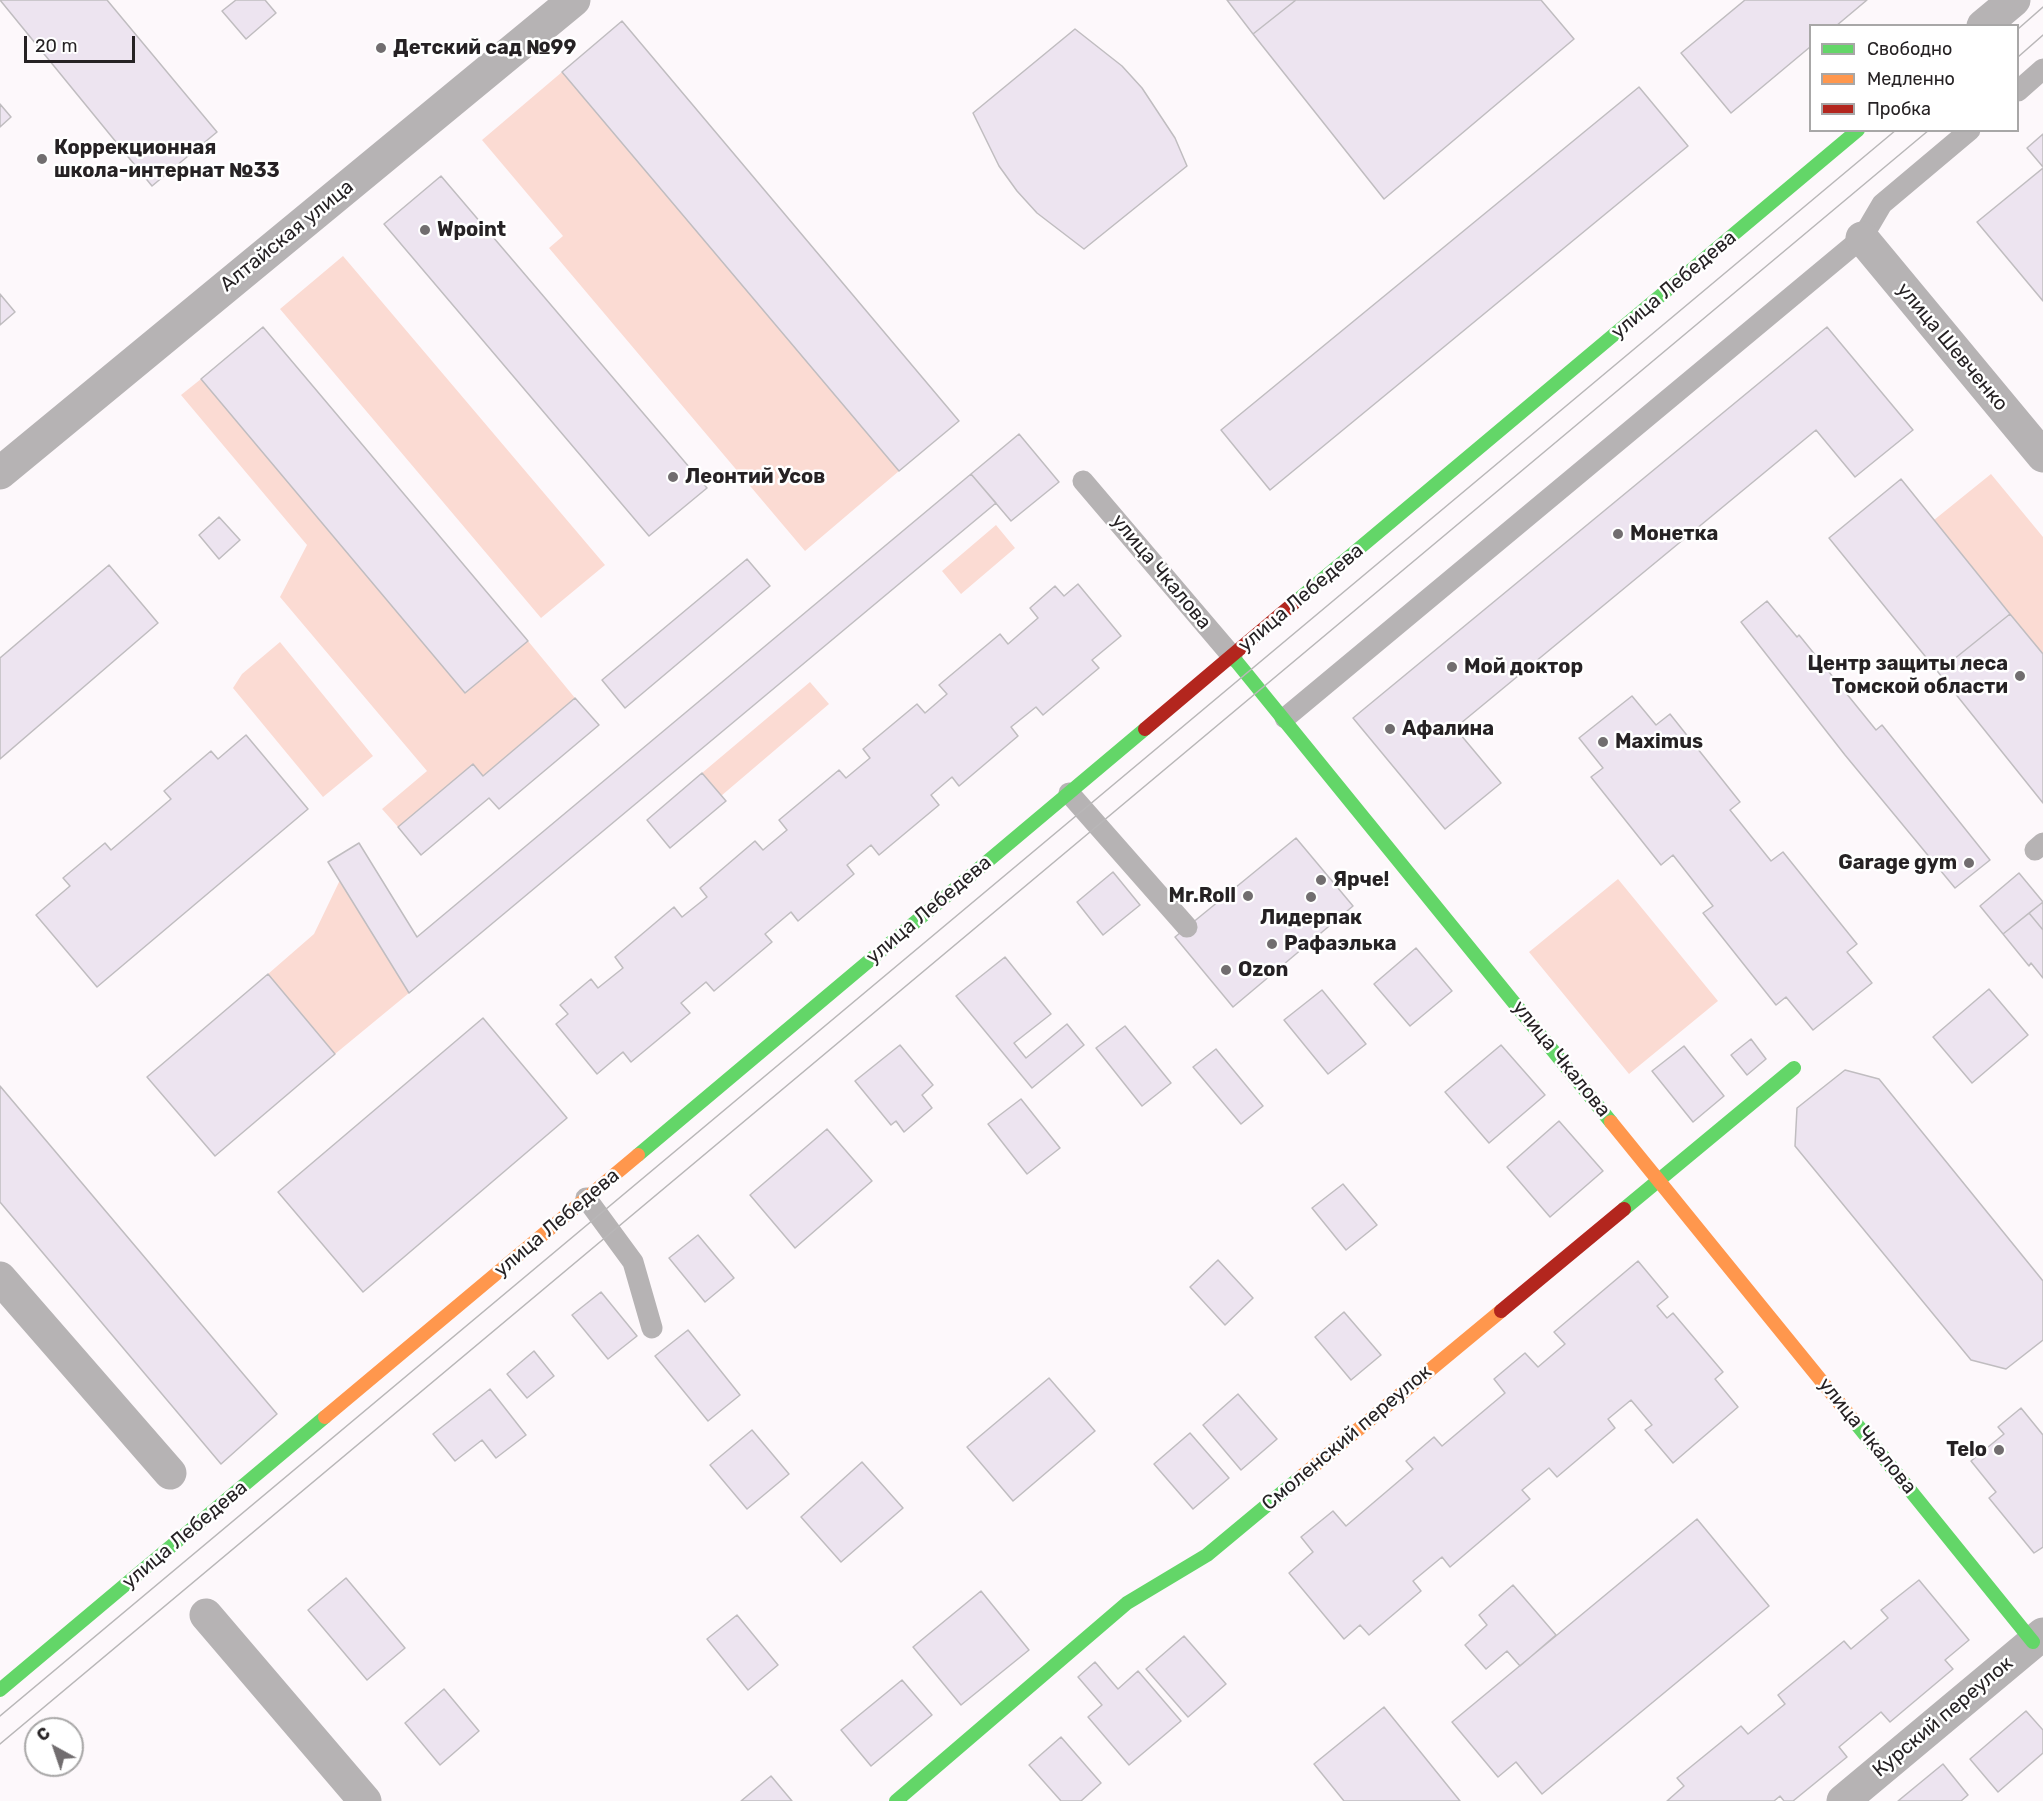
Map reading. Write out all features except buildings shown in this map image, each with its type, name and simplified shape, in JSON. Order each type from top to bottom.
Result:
[{"type":"street","name":"Алтайская улица","points":[[0,473],[574,0]]},
{"type":"street","points":[[1985,24],[2014,0]]},
{"type":"street","name":"улица Лебедева","points":[[0,1690],[1856,132]]},
{"type":"street","name":"улица Шевченко","points":[[1862,238],[2043,456]]},
{"type":"street","name":"улица Чкалова","points":[[1232,656],[1285,718],[1658,1179],[2038,1638]]},
{"type":"street","name":"Смоленский переулок","points":[[896,1801],[1127,1603],[1207,1555],[1794,1068]]},
{"type":"street","points":[[0,1278],[170,1473]]},
{"type":"street","points":[[206,1615],[365,1801]]},
{"type":"street","name":"Курский переулок","points":[[1843,1801],[2038,1638]]},
{"type":"lane","points":[[2019,90],[2043,69]]},
{"type":"lane","points":[[1285,718],[1862,238],[1882,204],[1968,132]]},
{"type":"lane","name":"улица Чкалова","points":[[1083,481],[1232,656]]},
{"type":"lane","points":[[1069,793],[1187,927]]},
{"type":"lane","points":[[586,1198],[633,1262],[652,1329]]},
{"type":"shaded area","points":[[562,72],[899,471],[805,551],[549,248],[563,236],[482,140]]},
{"type":"shaded area","points":[[343,256],[605,565],[541,618],[280,309]]},
{"type":"shaded area","points":[[201,379],[465,693],[528,641],[575,698],[483,776],[473,764],[398,827],[382,809],[427,771],[280,597],[307,545],[181,395]]},
{"type":"shaded area","points":[[1991,474],[2043,537],[2043,654],[1934,520]]},
{"type":"shaded area","points":[[996,525],[1015,548],[961,594],[942,571]]},
{"type":"shaded area","points":[[280,642],[373,756],[323,797],[233,688],[242,674]]},
{"type":"shaded area","points":[[810,682],[829,704],[721,796],[702,773]]},
{"type":"shaded area","points":[[1618,879],[1718,1001],[1629,1074],[1529,952]]},
{"type":"shaded area","points":[[340,880],[409,993],[335,1054],[268,974],[314,934]]},
{"type":"tram line","points":[[2019,28],[2043,7]]},
{"type":"tram line","points":[[2019,56],[2043,35]]},
{"type":"tram line","points":[[0,1716],[1894,132]]},
{"type":"tram line","points":[[0,1744],[1927,132]]},
{"type":"traffic: fast","points":[[1294,603],[1856,132]]},
{"type":"traffic: fast","points":[[1232,656],[1611,1122]]},
{"type":"traffic: fast","points":[[638,1155],[1145,729]]},
{"type":"traffic: fast","points":[[1624,1209],[1794,1068]]},
{"type":"traffic: fast","points":[[0,1690],[325,1417]]},
{"type":"traffic: fast","points":[[1854,1421],[2033,1642]]},
{"type":"traffic: fast","points":[[896,1801],[1127,1603],[1207,1555],[1302,1476]]},
{"type":"traffic: slow","points":[[1611,1122],[1854,1421]]},
{"type":"traffic: slow","points":[[325,1417],[638,1155]]},
{"type":"traffic: slow","points":[[1302,1476],[1501,1311]]},
{"type":"traffic: jam","points":[[1145,729],[1294,603]]},
{"type":"traffic: jam","points":[[1501,1311],[1624,1209]]},
{"type":"place","name":"Детский сад №99","points":[[381,48]]},
{"type":"place","name":"Коррекционная школа-интернат №33","points":[[42,159]]},
{"type":"place","name":"Wpoint","points":[[425,230]]},
{"type":"place","name":"Леонтий Усов","points":[[673,477]]},
{"type":"place","name":"Монетка","points":[[1618,534]]},
{"type":"place","name":"Мой доктор","points":[[1452,667]]},
{"type":"place","name":"Центр защиты леса Томской области","points":[[2020,676]]},
{"type":"place","name":"Афалина","points":[[1390,729]]},
{"type":"place","name":"Maximus","points":[[1603,742]]},
{"type":"place","name":"Garage gym","points":[[1969,863]]},
{"type":"place","name":"Ярче!","points":[[1321,880]]},
{"type":"place","name":"Mr.Roll","points":[[1248,896]]},
{"type":"place","name":"Лидерпак","points":[[1311,897]]},
{"type":"place","name":"Рафаэлька","points":[[1272,944]]},
{"type":"place","name":"Ozon","points":[[1226,970]]},
{"type":"place","name":"Telo","points":[[1999,1450]]}]
